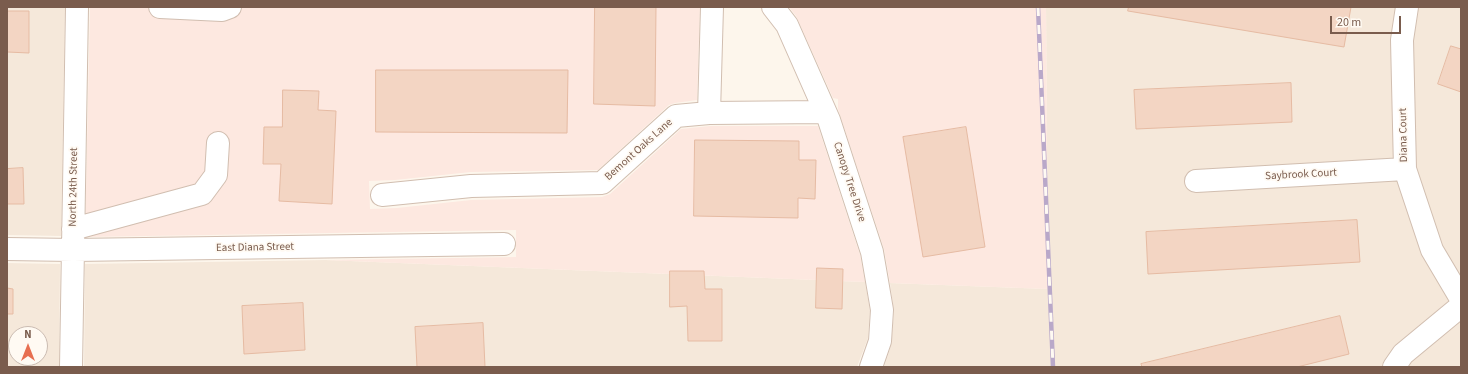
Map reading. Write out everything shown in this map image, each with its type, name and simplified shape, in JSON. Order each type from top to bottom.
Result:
[{"type":"street","name":"North 24th Street","points":[[72,367],[77,7]]},
{"type":"street","points":[[160,7],[222,10],[230,7]]},
{"type":"street","points":[[709,112],[712,7]]},
{"type":"street","name":"Canopy Tree Drive","points":[[773,7],[787,25],[826,112],[872,252],[882,310],[880,341],[871,367]]},
{"type":"street","name":"Diana Court","points":[[1407,7],[1402,40],[1405,169],[1432,250],[1461,299]]},
{"type":"street","name":"Bemont Oaks Lane","points":[[382,195],[471,186],[602,184],[676,116],[709,112],[826,112]]},
{"type":"street","points":[[73,229],[202,194],[216,175],[218,143]]},
{"type":"street","name":"Saybrook Court","points":[[1196,181],[1405,169]]},
{"type":"street","name":"East Diana Street","points":[[7,249],[73,250],[504,244]]},
{"type":"street","points":[[1394,367],[1403,354],[1461,306]]},
{"type":"shaded area","points":[[7,7],[65,7],[61,236],[7,235]]},
{"type":"shaded area","points":[[90,7],[700,7],[697,100],[669,105],[598,170],[471,172],[395,180],[369,181],[370,209],[397,208],[471,200],[602,197],[610,194],[681,129],[710,126],[818,126],[860,255],[865,282],[326,260],[516,257],[516,230],[85,237]]},
{"type":"shaded area","points":[[789,7],[1046,7],[1048,289],[890,283],[884,249],[838,109],[838,99],[833,98],[796,16]]},
{"type":"shaded area","points":[[1046,7],[1461,7],[1461,367],[884,367],[891,346],[894,312],[890,283],[1048,289]]},
{"type":"shaded area","points":[[326,260],[865,282],[870,311],[868,338],[857,367],[84,367],[85,264]]},
{"type":"shaded area","points":[[7,263],[60,264],[59,367],[7,367]]},
{"type":"building","points":[[595,7],[656,7],[655,106],[594,104]]},
{"type":"building","points":[[1129,7],[1351,7],[1344,47],[1128,11]]},
{"type":"building","points":[[7,11],[29,11],[29,53],[7,52]]},
{"type":"building","points":[[1451,46],[1461,49],[1461,92],[1438,84]]},
{"type":"building","points":[[376,70],[568,70],[567,133],[376,132]]},
{"type":"building","points":[[1291,83],[1292,122],[1136,129],[1134,90]]},
{"type":"building","points":[[283,90],[319,91],[318,110],[336,111],[332,204],[279,201],[281,164],[263,164],[264,127],[282,127]]},
{"type":"building","points":[[966,127],[985,247],[923,257],[903,137]]},
{"type":"building","points":[[695,140],[799,141],[799,160],[816,160],[815,199],[798,198],[798,218],[694,216]]},
{"type":"building","points":[[23,168],[24,204],[7,204],[7,169]]},
{"type":"building","points":[[1357,220],[1360,262],[1148,274],[1146,232]]},
{"type":"building","points":[[817,268],[843,269],[842,309],[816,308]]},
{"type":"building","points":[[670,271],[704,271],[705,289],[722,289],[722,341],[688,341],[687,306],[670,307]]},
{"type":"building","points":[[7,288],[13,289],[13,314],[7,314]]},
{"type":"building","points":[[303,303],[305,350],[244,354],[242,306]]},
{"type":"building","points":[[1340,316],[1349,354],[1297,367],[1142,367],[1141,364]]},
{"type":"building","points":[[483,323],[485,367],[417,367],[415,327]]},
{"type":"railway","points":[[1038,7],[1053,367]]}]
